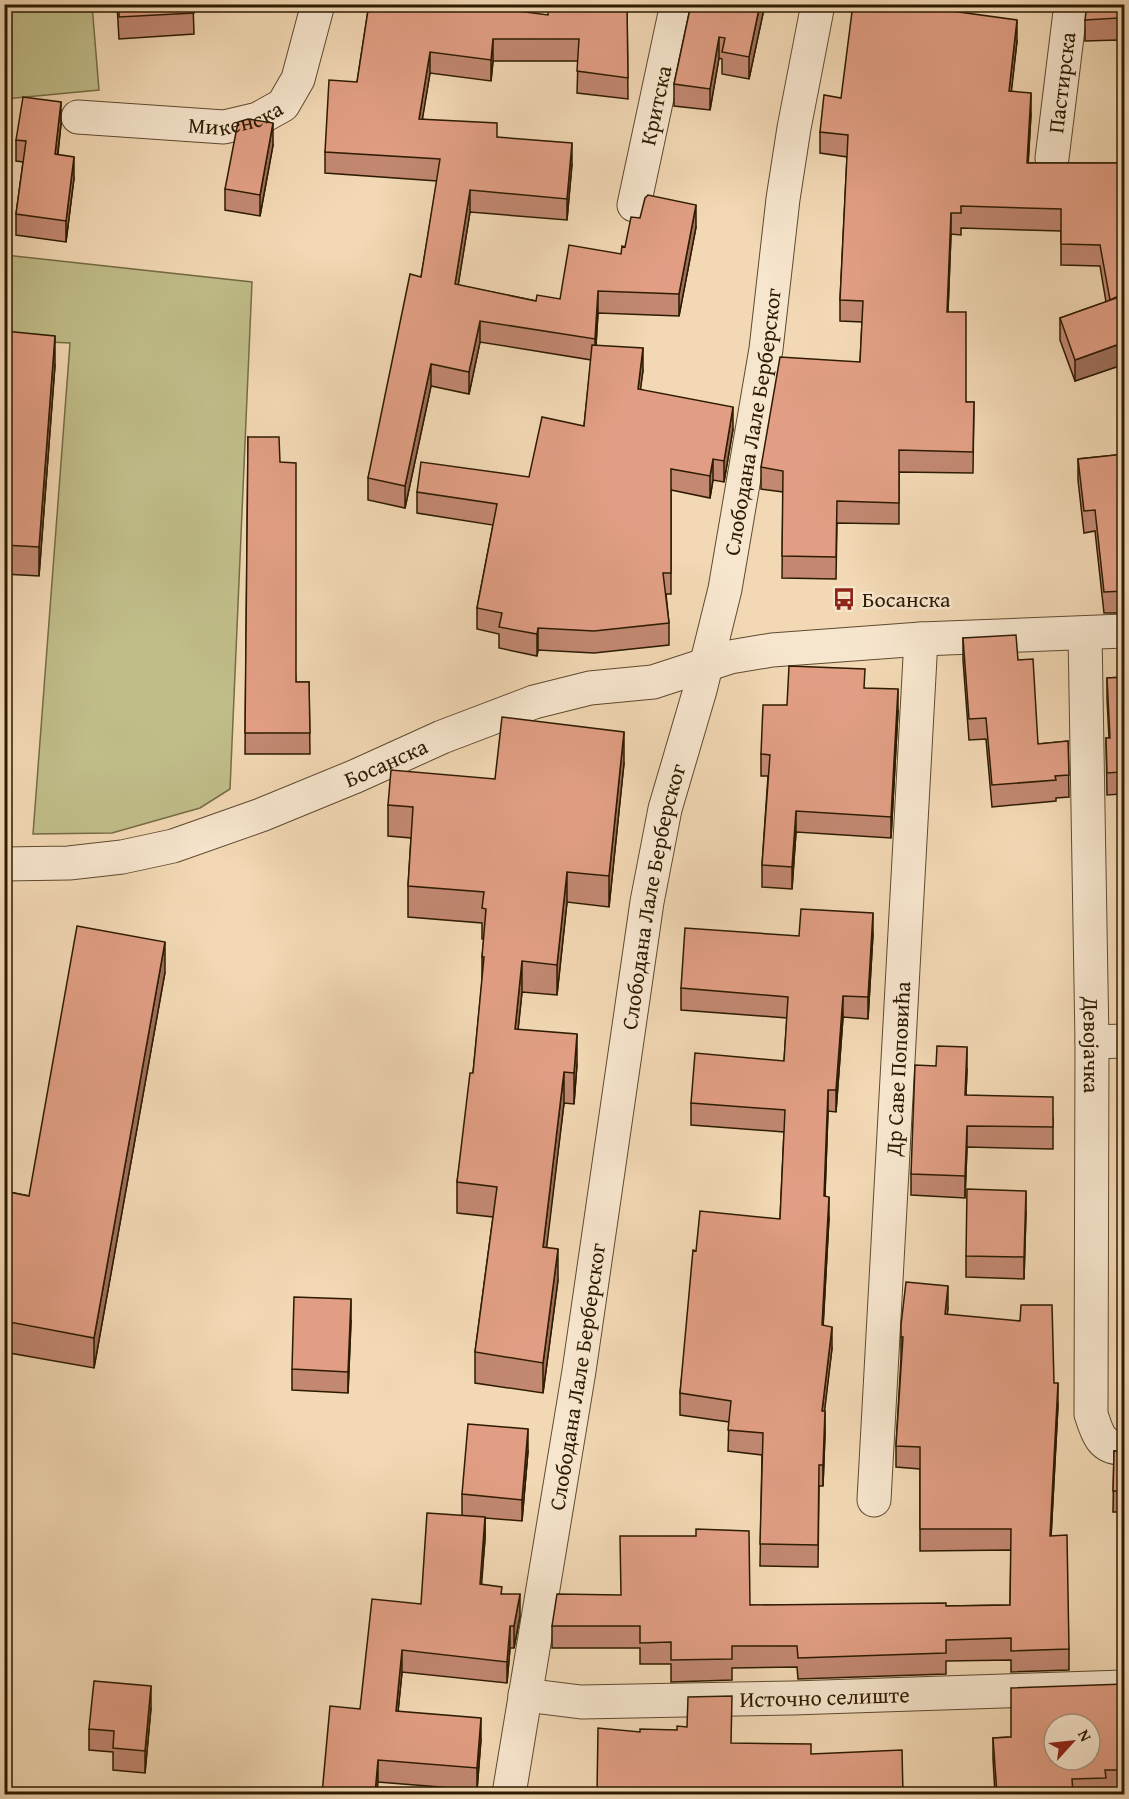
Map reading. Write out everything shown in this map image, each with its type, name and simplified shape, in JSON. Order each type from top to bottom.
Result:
[{"type":"street","name":"Микенска","points":[[78,117],[224,127],[258,119],[283,105],[298,79],[318,4]]},
{"type":"street","name":"Критска","points":[[634,205],[678,4]]},
{"type":"street","name":"Слободана Лале Берберског","points":[[508,1794],[579,1371],[647,902],[665,809],[725,589],[766,349],[783,199],[794,128],[818,4]]},
{"type":"street","name":"Пастирска","points":[[1052,158],[1071,4]]},
{"type":"street","name":"Босанска","points":[[4,864],[69,863],[122,857],[173,846],[261,815],[442,737],[534,702],[590,688],[653,682],[730,657],[772,650],[921,639],[1125,632]]},
{"type":"street","name":"Девојачка","points":[[1085,633],[1092,1042],[1090,1414],[1098,1436],[1119,1448]]},
{"type":"street","name":"Др Саве Поповића","points":[[874,1500],[921,639]]},
{"type":"street","points":[[1092,1042],[1125,1041]]},
{"type":"street","name":"Источно селиште","points":[[525,1695],[568,1702],[605,1702],[1125,1687]]},
{"type":"shaded area","points":[[5,5],[92,5],[99,90],[5,99]]},
{"type":"shaded area","points":[[5,255],[252,282],[230,789],[200,808],[112,833],[33,834],[70,343],[5,340]]},
{"type":"building","points":[[119,4],[193,4],[194,13],[119,17]]},
{"type":"building","points":[[369,4],[464,4],[548,15],[548,4],[627,4],[628,78],[577,71],[579,39],[493,39],[491,60],[430,52],[419,119],[497,123],[497,137],[572,143],[567,199],[470,190],[455,284],[536,301],[537,295],[560,299],[569,245],[621,254],[622,246],[625,247],[631,217],[640,218],[645,198],[648,195],[696,205],[679,294],[598,291],[595,339],[480,321],[469,372],[431,364],[405,486],[368,478],[410,274],[421,277],[440,159],[325,152],[329,80],[357,82]]},
{"type":"building","points":[[691,4],[760,4],[749,57],[722,52],[725,38],[719,37],[710,89],[674,84]]},
{"type":"building","points":[[853,4],[930,4],[930,8],[1017,20],[1009,91],[1031,93],[1027,163],[1125,163],[1125,293],[1110,300],[1100,245],[1061,244],[1061,209],[961,206],[961,213],[951,213],[947,312],[966,312],[966,402],[974,402],[973,452],[899,450],[899,503],[837,501],[836,557],[782,556],[783,471],[761,467],[780,357],[860,362],[863,301],[840,300],[848,135],[820,132],[824,95],[841,98]]},
{"type":"building","points":[[1087,4],[1125,4],[1125,62],[1118,18],[1085,20]]},
{"type":"building","points":[[23,97],[61,102],[55,154],[74,157],[66,221],[16,214],[26,141],[16,140]]},
{"type":"building","points":[[248,119],[273,123],[260,195],[225,189],[238,122]]},
{"type":"building","points":[[1119,297],[1125,314],[1125,342],[1075,360],[1060,318]]},
{"type":"building","points":[[4,331],[55,336],[39,547],[4,545]]},
{"type":"building","points":[[592,345],[643,348],[638,389],[733,407],[724,461],[713,459],[710,476],[671,469],[671,573],[663,573],[669,623],[594,631],[538,628],[537,634],[499,627],[502,613],[477,608],[497,504],[417,492],[421,462],[529,477],[542,417],[584,426]]},
{"type":"building","points":[[248,437],[279,437],[280,462],[296,463],[296,682],[309,682],[310,733],[245,733]]},
{"type":"building","points":[[1125,454],[1125,591],[1104,592],[1095,510],[1084,511],[1078,459]]},
{"type":"building","points":[[1016,635],[1018,660],[1033,659],[1038,744],[1068,741],[1069,775],[1055,776],[1056,780],[992,785],[986,718],[969,719],[963,638]]},
{"type":"building","points":[[789,666],[865,669],[864,688],[898,689],[891,817],[796,811],[792,867],[762,865],[770,755],[761,754],[763,705],[787,705]]},
{"type":"building","points":[[1125,677],[1125,898],[1124,882],[1120,882],[1121,772],[1107,773],[1106,738],[1110,738],[1107,678]]},
{"type":"building","points":[[502,717],[624,732],[609,876],[567,872],[557,965],[522,961],[515,1029],[577,1034],[574,1073],[564,1072],[543,1247],[558,1249],[543,1363],[475,1352],[497,1187],[457,1182],[470,1073],[473,1073],[484,957],[482,957],[486,909],[482,908],[484,892],[408,886],[413,807],[388,805],[391,770],[495,779]]},
{"type":"building","points":[[801,909],[873,913],[868,997],[843,996],[836,1090],[828,1090],[824,1196],[829,1197],[822,1325],[832,1327],[822,1411],[825,1411],[823,1465],[819,1465],[818,1545],[760,1544],[763,1433],[728,1430],[731,1401],[680,1393],[693,1250],[696,1251],[700,1211],[780,1219],[785,1110],[691,1103],[695,1053],[784,1061],[788,997],[681,988],[685,928],[799,936]]},
{"type":"building","points":[[77,926],[165,942],[94,1338],[4,1321],[4,1191],[29,1196]]},
{"type":"building","points":[[937,1046],[967,1047],[965,1095],[1053,1097],[1053,1127],[967,1126],[965,1176],[911,1174],[915,1065],[936,1066]]},
{"type":"building","points":[[967,1189],[1026,1191],[1024,1257],[966,1256]]},
{"type":"building","points":[[906,1282],[948,1286],[945,1314],[1020,1321],[1021,1305],[1052,1305],[1054,1383],[1058,1383],[1050,1536],[1067,1535],[1069,1649],[1011,1651],[1011,1638],[946,1640],[946,1653],[798,1658],[797,1646],[732,1646],[732,1659],[671,1660],[671,1642],[640,1643],[640,1626],[552,1626],[557,1594],[621,1595],[620,1536],[696,1536],[696,1529],[749,1531],[750,1605],[946,1603],[946,1606],[1010,1605],[1011,1529],[920,1529],[920,1447],[896,1446],[903,1337],[901,1337],[901,1325]]},
{"type":"building","points":[[294,1297],[351,1299],[348,1372],[292,1369]]},
{"type":"building","points":[[1121,1314],[1125,1314],[1125,1358],[1122,1358]]},
{"type":"building","points":[[468,1424],[528,1429],[522,1500],[462,1494]]},
{"type":"building","points":[[1114,1451],[1125,1451],[1125,1491],[1113,1491]]},
{"type":"building","points":[[427,1513],[485,1517],[480,1584],[502,1587],[501,1594],[520,1594],[514,1626],[510,1626],[507,1662],[402,1650],[396,1711],[481,1718],[477,1768],[378,1760],[375,1794],[322,1794],[330,1706],[360,1709],[372,1599],[421,1604]]},
{"type":"building","points":[[94,1681],[151,1686],[145,1751],[113,1748],[114,1731],[89,1729]]},
{"type":"building","points":[[1125,1684],[1125,1770],[1105,1770],[1106,1778],[1072,1779],[1073,1794],[1042,1794],[1041,1792],[997,1794],[993,1738],[1011,1737],[1011,1688]]},
{"type":"building","points":[[732,1696],[731,1743],[811,1744],[811,1754],[902,1750],[903,1794],[597,1794],[598,1728],[640,1732],[640,1729],[677,1730],[677,1726],[687,1727],[688,1697]]},
{"type":"place","name":"Босанска","points":[[844,599]]}]
